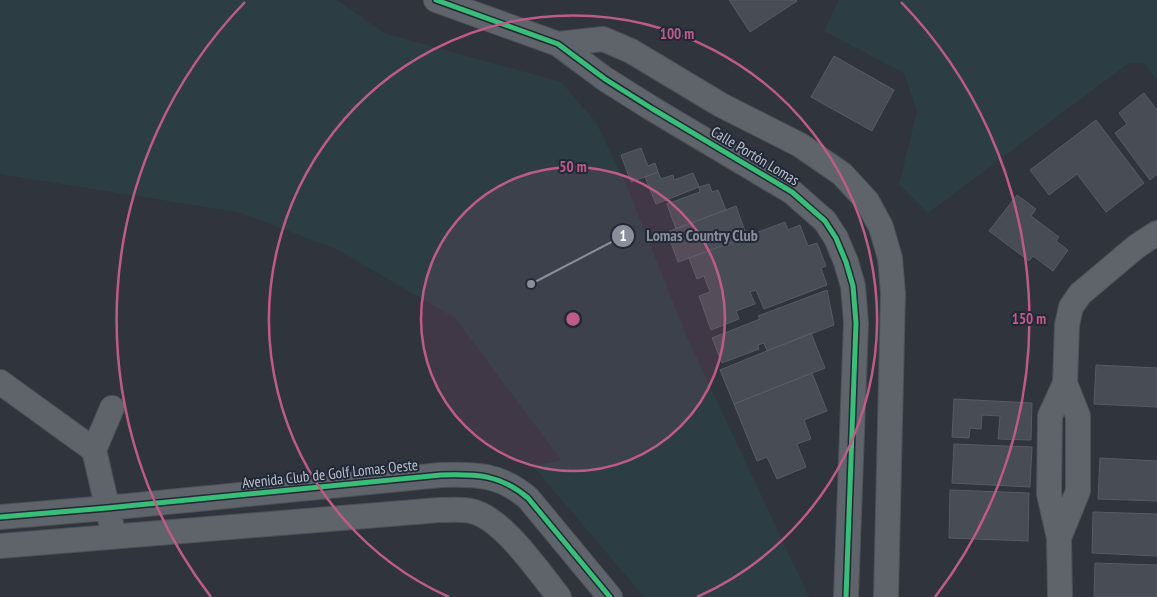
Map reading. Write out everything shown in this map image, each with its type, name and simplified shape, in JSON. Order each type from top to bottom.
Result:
[{"type":"street","name":"Calle Portón Lomas","points":[[436,0],[558,44],[605,78],[679,126],[792,192],[825,221],[836,238],[846,262],[853,286],[856,323],[846,597]]},
{"type":"street","name":"Calle Portón Lomas","points":[[558,44],[603,39],[631,51],[721,105],[800,145],[842,174],[867,201],[881,227],[890,258],[893,293],[886,597]]},
{"type":"street","points":[[1060,597],[1059,538],[1049,494],[1050,416],[1065,383],[1067,325],[1070,307],[1080,294],[1137,246],[1157,233]]},
{"type":"street","points":[[0,382],[94,450]]},
{"type":"street","points":[[112,408],[94,450],[114,536]]},
{"type":"street","name":"Avenida Club de Golf Lomas Oeste","points":[[0,516],[107,508],[441,476],[481,476],[504,481],[516,487],[528,498],[610,597]]},
{"type":"street","points":[[0,546],[440,510],[471,511],[486,516],[503,529],[559,597]]},
{"type":"shaded area","points":[[0,0],[337,0],[384,33],[561,82],[596,122],[626,184],[687,337],[809,597],[644,597],[533,466],[561,460],[455,318],[338,250],[242,213],[0,174]]},
{"type":"shaded area","points":[[839,0],[1157,0],[1157,80],[1144,63],[1129,63],[928,213],[899,184],[917,111],[904,73],[824,31]]},
{"type":"building","points":[[729,0],[796,0],[797,1],[750,32]]},
{"type":"building","points":[[834,56],[894,90],[872,131],[811,97]]},
{"type":"building","points":[[1144,93],[1157,110],[1157,174],[1150,180],[1115,133],[1127,124],[1119,113]]},
{"type":"building","points":[[1096,120],[1144,183],[1106,212],[1077,174],[1049,195],[1030,170]]},
{"type":"building","points":[[641,148],[648,166],[655,163],[658,172],[631,182],[621,155]]},
{"type":"building","points":[[658,172],[661,179],[673,175],[674,180],[693,173],[699,187],[656,204],[645,177]]},
{"type":"building","points":[[709,184],[712,192],[718,190],[726,210],[676,229],[667,204],[700,192],[699,187]]},
{"type":"building","points":[[1017,195],[1036,209],[1031,216],[1059,237],[1056,241],[1068,250],[1053,271],[1033,256],[1029,261],[989,231]]},
{"type":"building","points":[[736,206],[747,237],[678,262],[667,232]]},
{"type":"building","points":[[785,222],[788,230],[800,225],[808,246],[817,243],[826,266],[821,268],[827,285],[764,309],[756,290],[750,292],[755,304],[736,311],[739,319],[711,330],[699,296],[710,292],[704,276],[697,279],[689,258]]},
{"type":"building","points":[[827,290],[834,325],[767,351],[764,343],[758,345],[759,349],[722,363],[712,338],[760,319],[758,316]]},
{"type":"building","points":[[811,333],[825,368],[734,404],[720,370]]},
{"type":"building","points":[[1096,365],[1157,368],[1157,407],[1094,404]]},
{"type":"building","points":[[812,373],[827,411],[804,420],[811,439],[797,444],[806,467],[777,479],[767,457],[757,461],[734,404]]},
{"type":"building","points":[[954,399],[1032,403],[1031,440],[998,439],[1000,416],[982,415],[981,429],[970,428],[969,438],[952,437]]},
{"type":"building","points":[[954,444],[1032,447],[1030,487],[952,483]]},
{"type":"building","points":[[1100,458],[1157,461],[1157,501],[1098,499]]},
{"type":"building","points":[[950,490],[1029,493],[1028,541],[949,538]]},
{"type":"building","points":[[1093,512],[1157,514],[1157,556],[1092,553]]},
{"type":"building","points":[[1095,563],[1157,565],[1157,597],[1094,597]]},
{"type":"cycle path","points":[[436,0],[558,44],[605,79],[792,192],[825,221],[836,238],[846,262],[853,286],[856,323],[846,597]]},
{"type":"cycle path","points":[[0,517],[441,475],[487,477],[508,484],[528,498],[610,597]]},
{"type":"place","name":"Lomas Country Club","points":[[531,284]]}]
